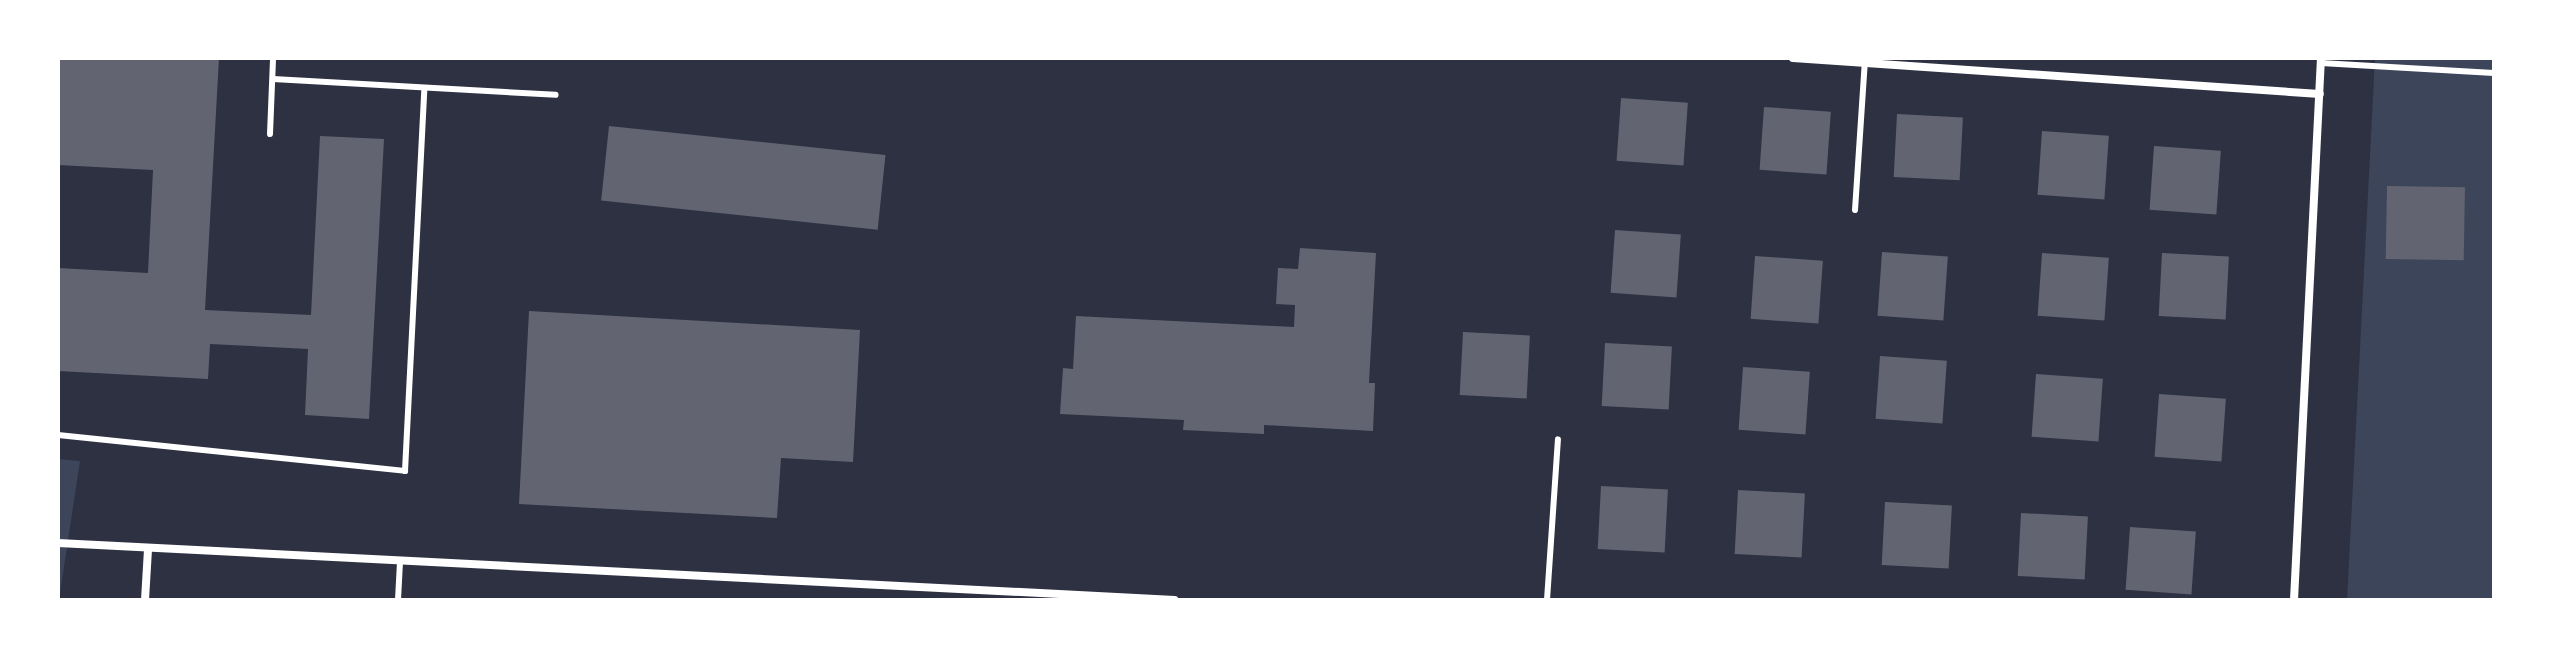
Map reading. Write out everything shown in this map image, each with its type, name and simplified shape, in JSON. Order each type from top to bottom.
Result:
[{"type":"street","points":[[1793,58],[1865,59],[2320,94]]},
{"type":"street","points":[[2294,600],[2321,60]]},
{"type":"street","points":[[58,543],[1175,600]]},
{"type":"street","points":[[145,600],[148,549]]},
{"type":"lane","points":[[270,134],[273,58]]},
{"type":"lane","points":[[1855,210],[1865,59]]},
{"type":"lane","points":[[2321,60],[2494,73]]},
{"type":"lane","points":[[273,79],[424,90],[556,95]]},
{"type":"lane","points":[[58,435],[405,471],[424,90]]},
{"type":"lane","points":[[1547,600],[1558,439]]},
{"type":"lane","points":[[398,600],[400,562]]},
{"type":"shaded area","points":[[2375,58],[2494,58],[2494,600],[2347,600]]},
{"type":"shaded area","points":[[58,459],[80,461],[59,600],[58,600]]},
{"type":"building","points":[[58,58],[219,58],[205,310],[311,315],[320,136],[384,139],[369,419],[305,415],[308,349],[210,344],[208,379],[58,371],[58,268],[148,273],[153,170],[58,165]]},
{"type":"building","points":[[1621,98],[1688,103],[1683,166],[1617,161]]},
{"type":"building","points":[[1764,107],[1831,112],[1826,175],[1760,170]]},
{"type":"building","points":[[1897,114],[1963,117],[1960,180],[1894,177]]},
{"type":"building","points":[[609,126],[885,155],[878,230],[601,201]]},
{"type":"building","points":[[2042,131],[2109,136],[2104,200],[2038,195]]},
{"type":"building","points":[[2154,146],[2221,151],[2216,215],[2150,210]]},
{"type":"building","points":[[2387,186],[2465,187],[2464,260],[2386,259]]},
{"type":"building","points":[[1615,230],[1681,235],[1676,297],[1611,293]]},
{"type":"building","points":[[1300,248],[1376,253],[1369,383],[1375,383],[1373,431],[1264,425],[1264,434],[1183,430],[1184,420],[1060,414],[1063,368],[1073,369],[1076,316],[1294,327],[1295,305],[1276,304],[1278,268],[1298,269]]},
{"type":"building","points":[[1882,252],[1948,257],[1943,320],[1878,316]]},
{"type":"building","points":[[2042,253],[2109,258],[2104,321],[2038,316]]},
{"type":"building","points":[[2162,253],[2229,257],[2226,319],[2159,316]]},
{"type":"building","points":[[1755,256],[1823,261],[1818,324],[1751,319]]},
{"type":"building","points":[[529,311],[860,330],[853,462],[781,458],[777,518],[519,504]]},
{"type":"building","points":[[1463,332],[1530,336],[1527,398],[1460,395]]},
{"type":"building","points":[[1605,343],[1672,347],[1669,409],[1602,406]]},
{"type":"building","points":[[1880,356],[1947,361],[1942,424],[1876,419]]},
{"type":"building","points":[[1743,367],[1810,372],[1805,435],[1739,430]]},
{"type":"building","points":[[2036,374],[2103,379],[2098,442],[2032,437]]},
{"type":"building","points":[[2159,394],[2226,399],[2221,462],[2155,457]]},
{"type":"building","points":[[1601,486],[1668,490],[1665,552],[1598,549]]},
{"type":"building","points":[[1738,490],[1805,494],[1802,557],[1735,554]]},
{"type":"building","points":[[1885,502],[1952,506],[1949,568],[1882,565]]},
{"type":"building","points":[[2021,513],[2088,517],[2085,579],[2018,576]]},
{"type":"building","points":[[2130,527],[2196,532],[2191,594],[2126,590]]}]
